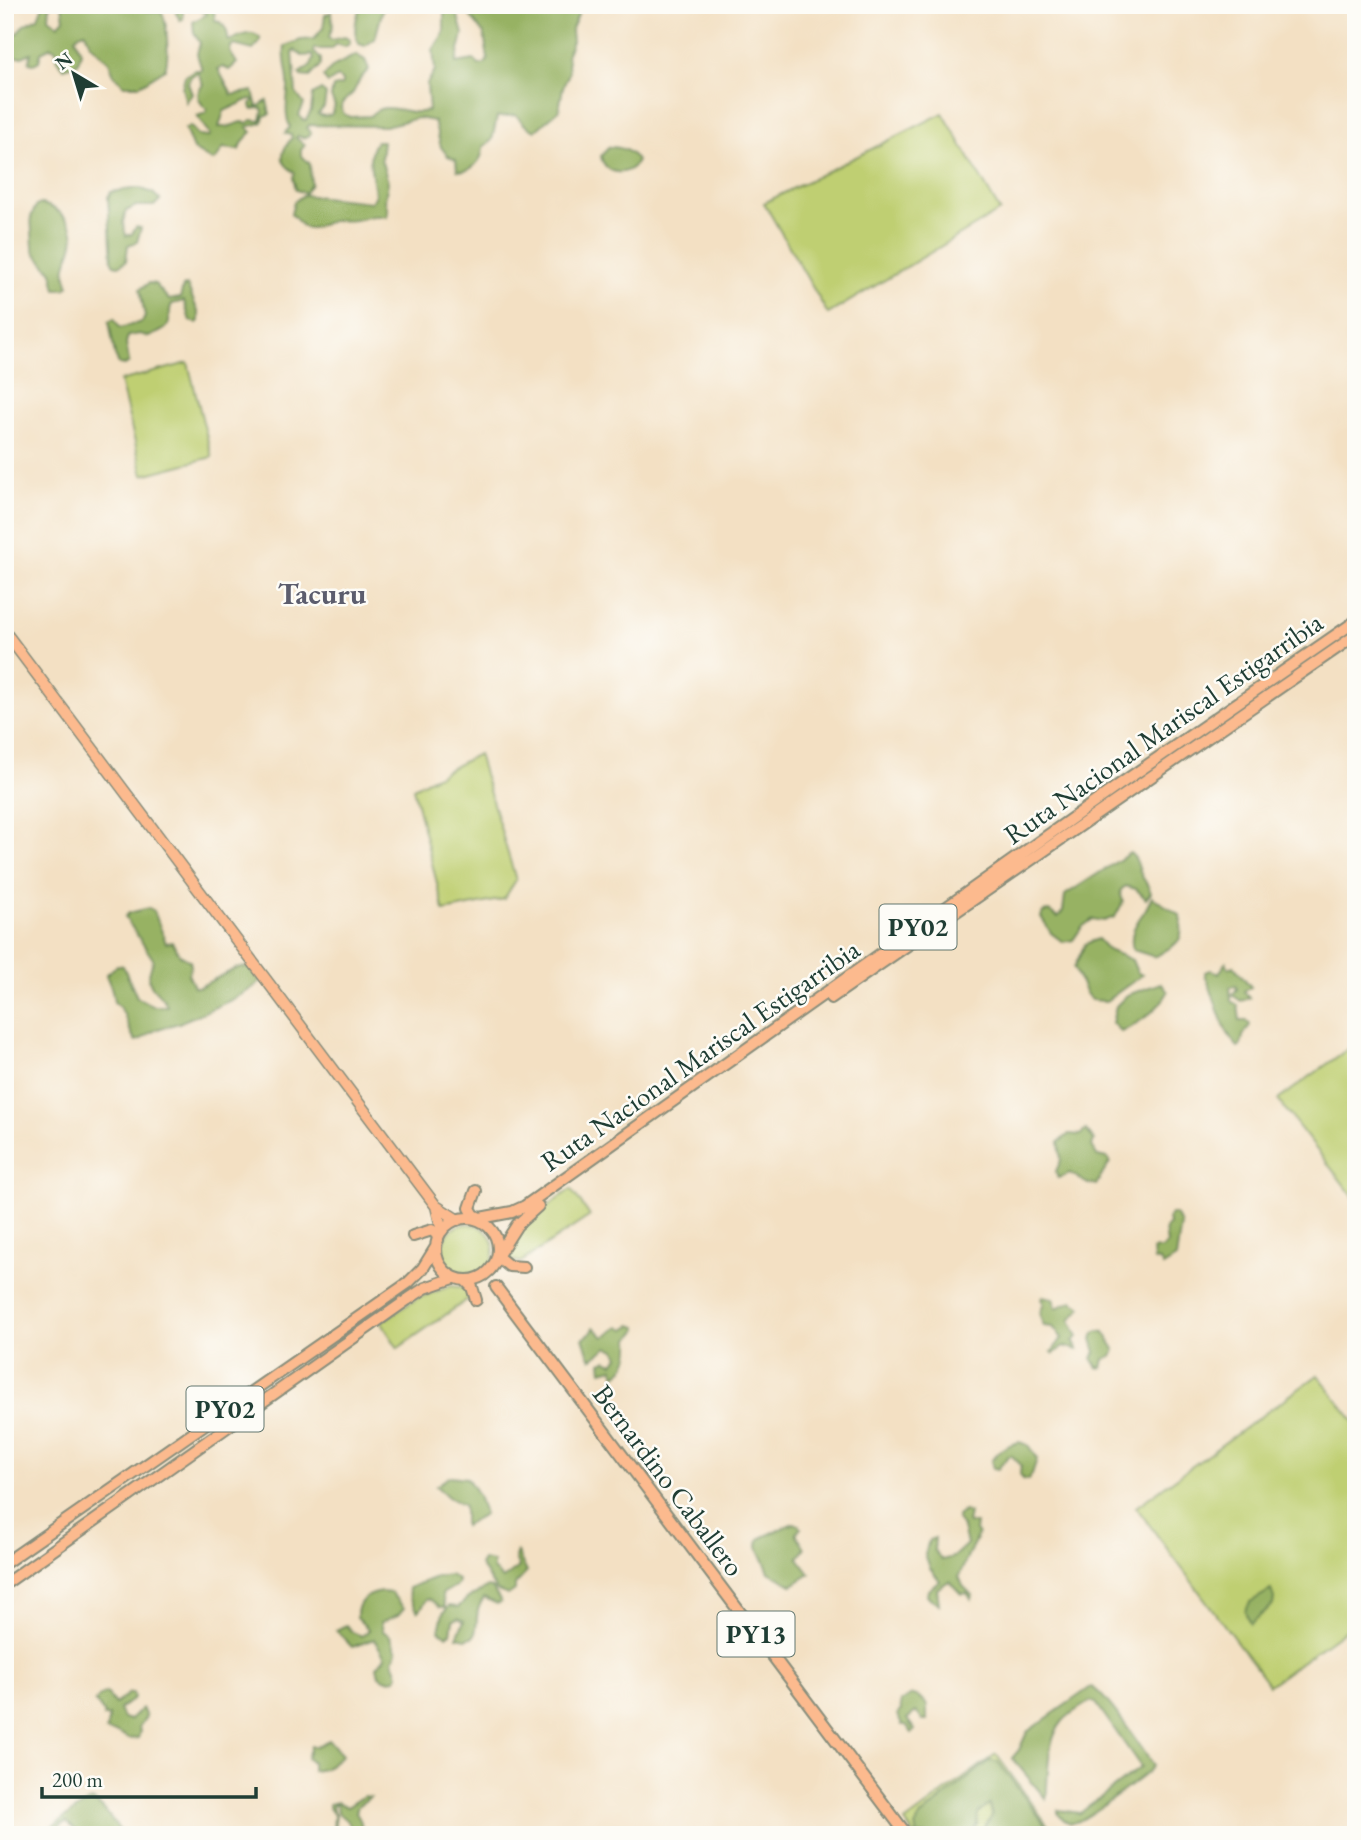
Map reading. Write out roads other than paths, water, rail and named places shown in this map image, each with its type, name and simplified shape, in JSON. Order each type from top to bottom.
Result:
[{"type":"highway","name":"Ruta Nacional Mariscal Estigarribia","points":[[478,1219],[512,1212],[525,1206],[1126,780],[1356,621]]},
{"type":"highway","name":"Ruta Nacional Mariscal Estigarribia","points":[[497,1257],[517,1225],[531,1210],[673,1107],[1356,635]]},
{"type":"highway","points":[[413,1236],[432,1230],[439,1239],[440,1265],[454,1278],[496,1287],[498,1243],[494,1232],[474,1215],[470,1208],[476,1191]]},
{"type":"highway","name":"PY02","points":[[5,1563],[408,1283],[423,1268],[439,1239],[458,1220],[478,1219]]},
{"type":"highway","points":[[497,1257],[509,1266],[524,1267]]},
{"type":"highway","name":"PY02","points":[[468,1281],[489,1272],[497,1257]]},
{"type":"highway","name":"PY02","points":[[5,1584],[425,1288],[454,1278]]},
{"type":"highway","points":[[468,1281],[476,1300]]},
{"type":"highway","name":"Bernardino Caballero","points":[[496,1287],[907,1835]]},
{"type":"main road","points":[[5,632],[436,1206],[458,1220]]},
{"type":"main road","points":[[436,1206],[439,1239]]},
{"type":"district","name":"Tacuru","points":[[322,593]]}]
